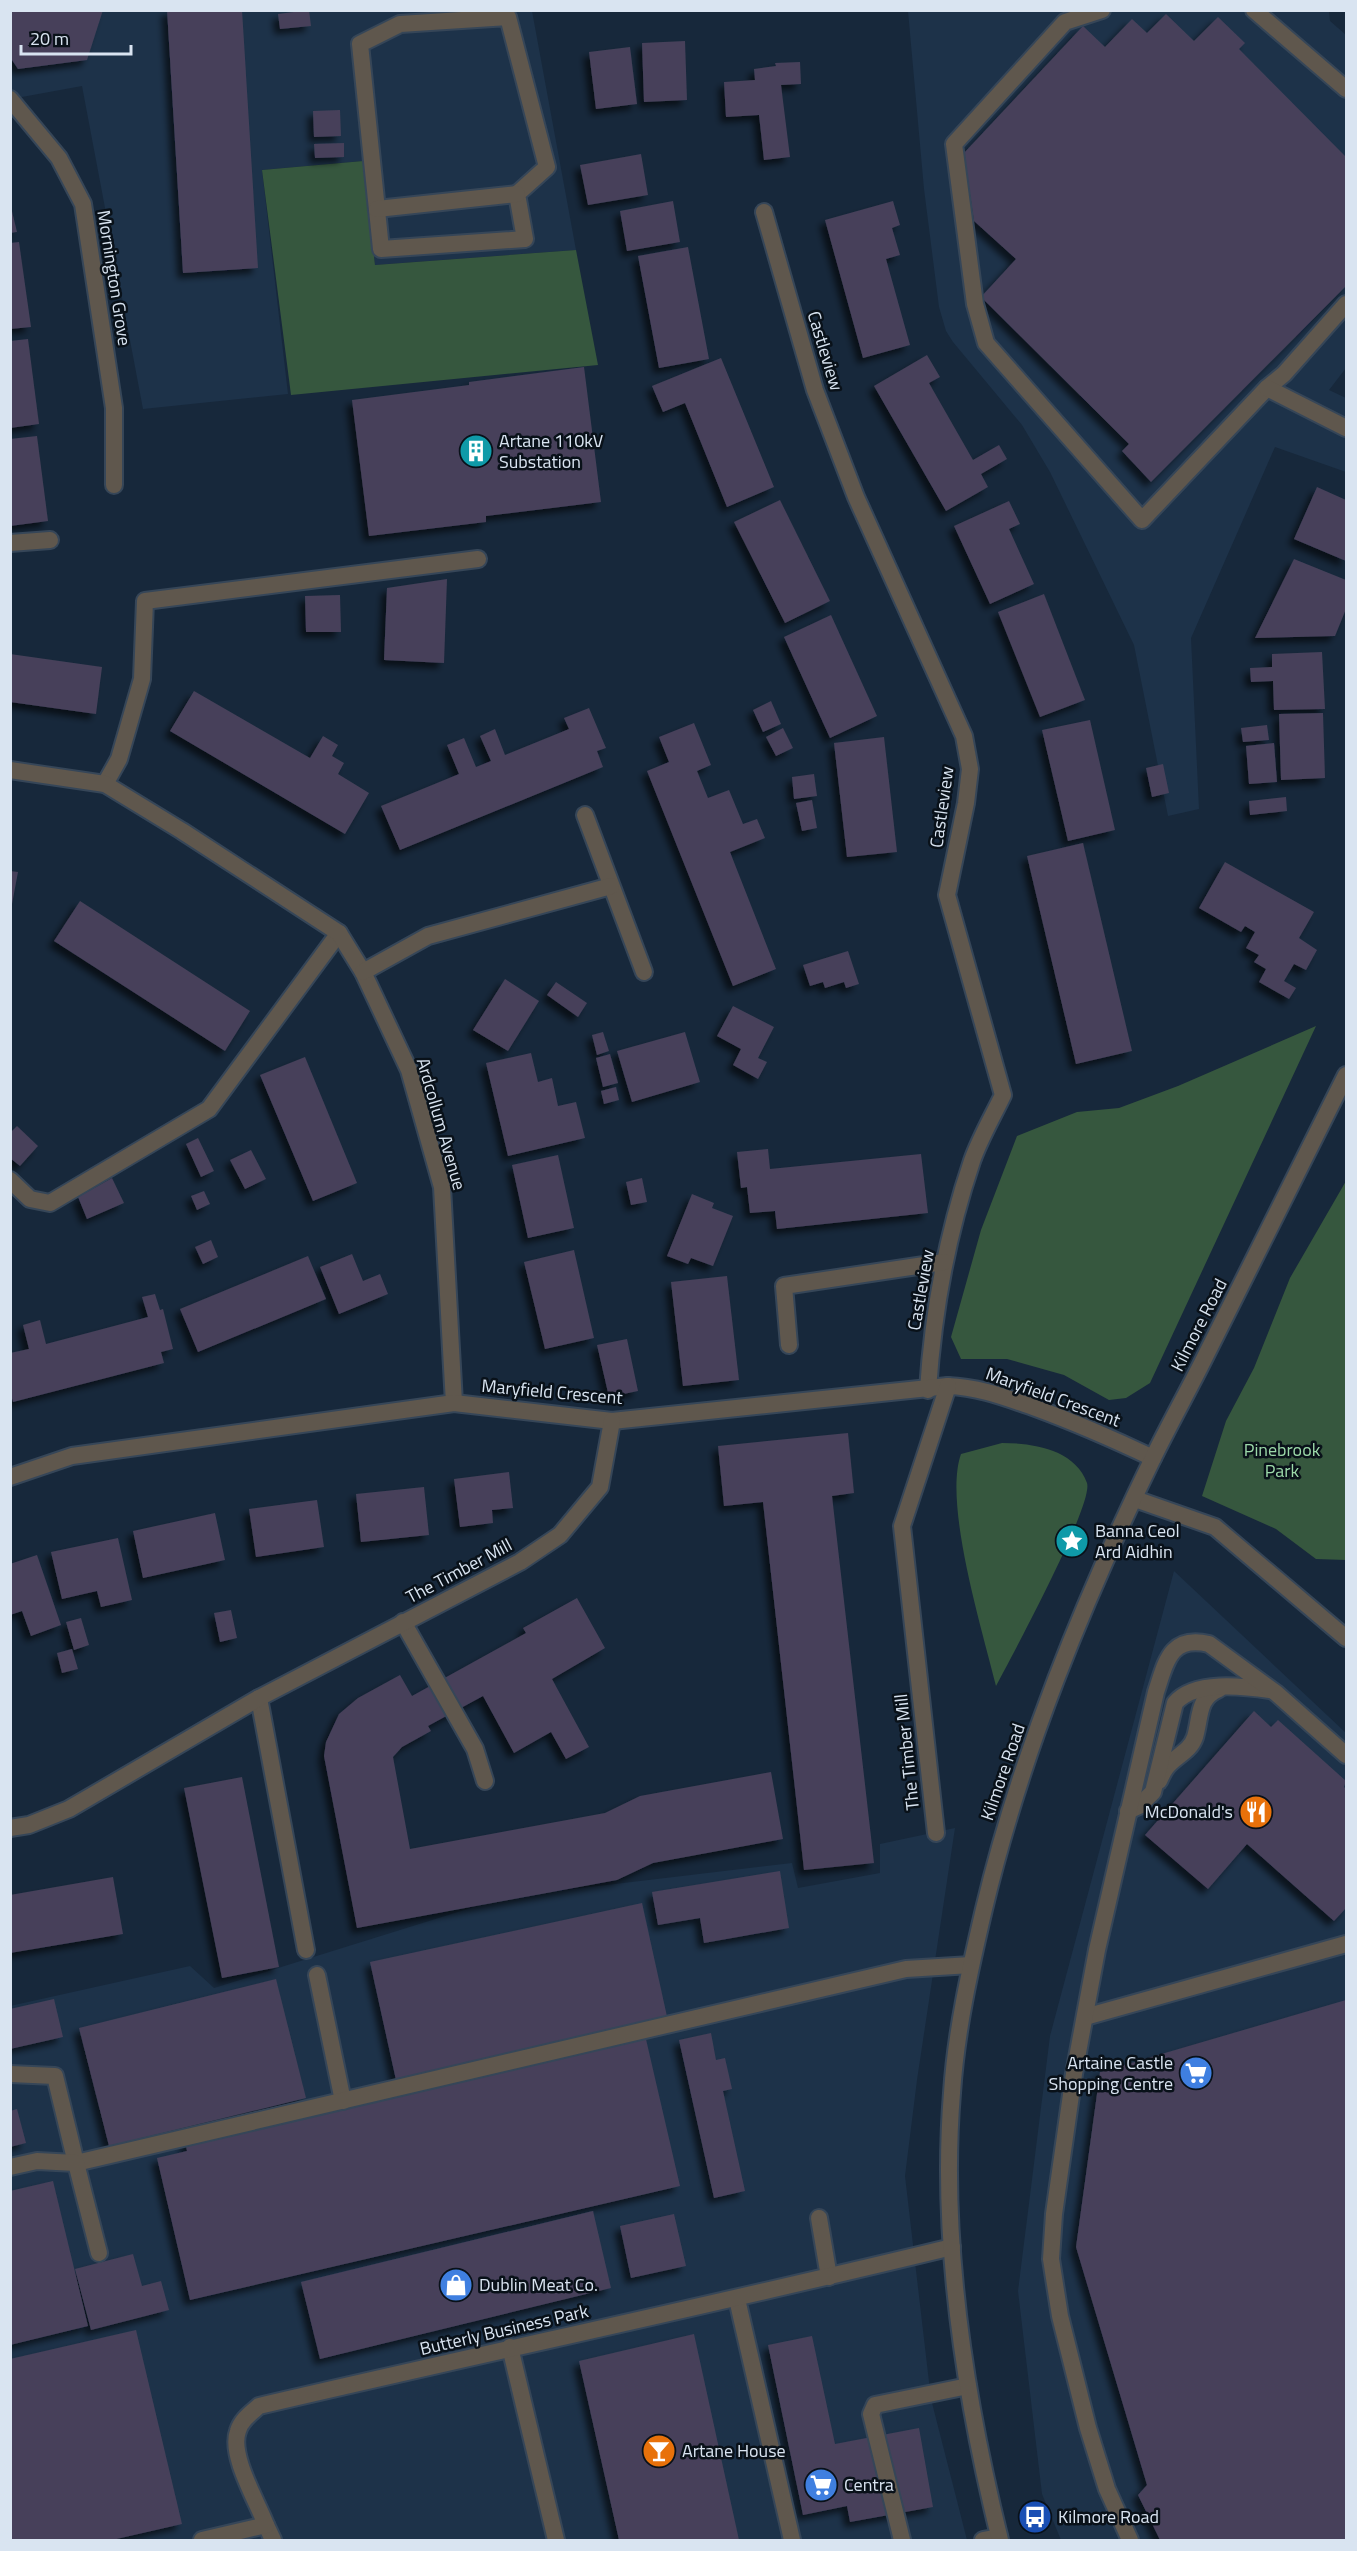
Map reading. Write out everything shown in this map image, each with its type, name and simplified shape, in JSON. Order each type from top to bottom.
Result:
[{"type":"street","points":[[1102,10],[1065,22],[954,144],[975,304],[986,343],[1142,520],[1267,388],[1284,374],[1347,304]]},
{"type":"street","points":[[1254,10],[1345,86]]},
{"type":"street","points":[[377,209],[517,194],[547,167],[508,17],[399,17],[360,44],[381,249],[525,239],[517,194]]},
{"type":"street","name":"Mornington Grove","points":[[10,99],[59,158],[83,204],[114,408],[114,485]]},
{"type":"street","name":"Castleview","points":[[764,212],[815,390],[856,497],[964,736],[969,769],[966,803],[947,896],[1003,1095],[972,1159],[944,1262],[930,1356],[928,1390]]},
{"type":"street","points":[[1267,388],[1347,428]]},
{"type":"street","points":[[10,543],[50,540]]},
{"type":"street","points":[[105,784],[119,759],[142,679],[146,601],[478,559]]},
{"type":"street","name":"Ardcollum Avenue","points":[[10,770],[105,784],[339,933],[363,972],[409,1070],[442,1187],[454,1403]]},
{"type":"street","points":[[585,815],[644,972]]},
{"type":"street","points":[[363,972],[428,936],[611,886]]},
{"type":"street","points":[[10,1180],[30,1199],[51,1203],[209,1109],[339,933]]},
{"type":"street","name":"Kilmore Road","points":[[994,2539],[968,2386],[952,2247],[949,2146],[952,2092],[971,1965],[998,1852],[1014,1794],[1058,1675],[1153,1458],[1347,1075]]},
{"type":"street","points":[[789,1345],[784,1286],[944,1262]]},
{"type":"street","name":"Maryfield Crescent","points":[[10,1477],[72,1456],[454,1403],[612,1421],[928,1390],[948,1386],[968,1387],[1004,1397],[1101,1433],[1153,1458]]},
{"type":"street","name":"The Timber Mill","points":[[936,1833],[902,1526],[948,1386]]},
{"type":"street","name":"The Timber Mill","points":[[10,1828],[29,1825],[69,1809],[259,1698],[520,1562],[560,1534],[600,1487],[612,1421]]},
{"type":"street","points":[[1135,1499],[1215,1527],[1347,1638]]},
{"type":"street","points":[[403,1622],[475,1749],[486,1781]]},
{"type":"street","points":[[1130,2541],[1107,2489],[1088,2428],[1060,2316],[1051,2259],[1054,2214],[1074,2074],[1097,1950],[1156,1692],[1167,1657],[1175,1648],[1197,1641],[1209,1644],[1271,1690],[1347,1755]]},
{"type":"street","points":[[1128,1811],[1139,1806],[1153,1792],[1167,1767],[1189,1749],[1202,1703],[1212,1692],[1224,1687]]},
{"type":"street","points":[[1153,1792],[1175,1703],[1182,1694],[1224,1687],[1271,1690]]},
{"type":"street","points":[[259,1698],[306,1950]]},
{"type":"street","points":[[1085,2017],[1347,1944]]},
{"type":"street","points":[[10,2167],[37,2161],[76,2163],[906,1969],[971,1965]]},
{"type":"street","points":[[317,1975],[343,2100]]},
{"type":"street","points":[[10,2074],[55,2076],[99,2253]]},
{"type":"street","points":[[819,2218],[829,2277]]},
{"type":"street","name":"Butterly Business Park","points":[[273,2541],[237,2454],[237,2432],[245,2417],[259,2406],[737,2299],[952,2247]]},
{"type":"street","points":[[737,2299],[792,2541]]},
{"type":"street","points":[[510,2348],[556,2541]]},
{"type":"street","points":[[902,2541],[871,2414],[875,2405],[968,2386]]},
{"type":"street","points":[[202,2541],[266,2525]]},
{"type":"shaded area","points":[[11,11],[532,11],[576,250],[375,265],[363,161],[262,170],[288,394],[143,409],[82,86],[11,99]]},
{"type":"shaded area","points":[[908,11],[1329,11],[1330,21],[1346,35],[1346,368],[1329,390],[1346,398],[1346,472],[1275,447],[1191,638],[1199,809],[1168,816],[1134,645],[1050,472],[1022,425],[946,331],[939,307],[924,189]]},
{"type":"shaded area","name":"Artaine Castle Shopping Centre","points":[[1174,1571],[1346,1733],[1346,2540],[1061,2540],[1042,2494],[1018,2291],[1050,2036]]},
{"type":"shaded area","points":[[955,1828],[905,2176],[931,2399],[967,2540],[11,2540],[10,2006],[190,1966],[214,1988],[506,1897],[792,1863],[798,1888],[880,1873],[880,1844]]},
{"type":"green space","points":[[363,161],[375,265],[576,250],[598,365],[291,395],[262,170]]},
{"type":"green space","points":[[1316,1026],[1150,1383],[1126,1398],[1109,1400],[1064,1375],[1007,1359],[961,1359],[951,1337],[981,1230],[1017,1136],[1077,1112],[1119,1108],[1178,1086]]},
{"type":"green space","name":"Pinebrook Park","points":[[1346,1181],[1346,1560],[1316,1559],[1276,1529],[1202,1496],[1226,1421],[1254,1368],[1290,1278]]},
{"type":"green space","points":[[1002,1443],[1026,1444],[1063,1455],[1073,1462],[1087,1483],[1086,1497],[1065,1549],[996,1686],[967,1568],[957,1504],[957,1476],[961,1454]]},
{"type":"building","points":[[10,10],[103,10],[87,60],[18,69],[10,57]]},
{"type":"building","points":[[167,10],[242,10],[258,268],[183,273]]},
{"type":"building","points":[[309,10],[311,26],[280,29],[278,14]]},
{"type":"building","points":[[1166,14],[1194,41],[1218,17],[1245,43],[1239,49],[1346,157],[1346,286],[1151,482],[1122,451],[1129,444],[981,297],[1016,259],[974,221],[964,153],[1083,26],[1105,47],[1132,19],[1147,33]]},
{"type":"building","points":[[685,41],[687,100],[644,102],[642,43]]},
{"type":"building","points":[[630,47],[637,104],[596,109],[589,52]]},
{"type":"building","points":[[800,62],[801,84],[781,85],[790,157],[764,160],[759,115],[726,117],[724,82],[755,80],[754,69],[776,66],[775,63]]},
{"type":"building","points":[[340,110],[341,136],[314,137],[313,111]]},
{"type":"building","points":[[344,143],[344,157],[315,158],[314,144]]},
{"type":"building","points":[[641,154],[648,195],[588,205],[580,165]]},
{"type":"building","points":[[673,201],[680,242],[627,251],[620,211]]},
{"type":"building","points":[[893,201],[900,225],[892,228],[900,255],[886,259],[910,345],[863,358],[825,220]]},
{"type":"building","points":[[10,203],[17,232],[10,233]]},
{"type":"building","points":[[19,242],[31,327],[10,329],[10,243]]},
{"type":"building","points":[[688,247],[709,359],[659,368],[638,256]]},
{"type":"building","points":[[28,339],[39,424],[10,428],[10,341]]},
{"type":"building","points":[[927,355],[940,377],[929,383],[973,460],[999,445],[1007,459],[981,474],[988,487],[946,511],[874,386]]},
{"type":"building","points":[[721,358],[774,487],[727,507],[685,403],[663,412],[652,386]]},
{"type":"building","name":"Artane 110kV Substation","points":[[584,367],[601,502],[486,516],[486,522],[369,536],[352,400]]},
{"type":"building","points":[[37,436],[48,521],[10,526],[10,439]]},
{"type":"building","points":[[1317,487],[1346,500],[1346,561],[1294,539]]},
{"type":"building","points":[[780,500],[830,601],[785,623],[734,522]]},
{"type":"building","points":[[1009,501],[1020,524],[1009,529],[1034,584],[990,604],[954,526]]},
{"type":"building","points":[[1294,559],[1346,580],[1346,609],[1335,636],[1255,638]]},
{"type":"building","points":[[447,579],[444,663],[384,660],[387,588]]},
{"type":"building","points":[[1044,594],[1085,700],[1040,717],[998,612]]},
{"type":"building","points":[[340,595],[341,632],[306,632],[305,596]]},
{"type":"building","points":[[831,615],[877,716],[830,738],[784,637]]},
{"type":"building","points":[[1322,652],[1325,709],[1274,710],[1273,681],[1251,682],[1250,668],[1272,667],[1272,654]]},
{"type":"building","points":[[10,654],[102,667],[96,714],[10,702]]},
{"type":"building","points":[[194,691],[310,758],[323,736],[338,745],[332,756],[344,763],[338,774],[369,793],[345,834],[170,731]]},
{"type":"building","points":[[771,701],[781,724],[763,732],[753,710]]},
{"type":"building","points":[[589,708],[606,748],[597,751],[603,767],[400,850],[381,806],[459,774],[447,745],[464,738],[476,767],[491,761],[480,736],[495,729],[505,755],[569,729],[564,718]]},
{"type":"building","points":[[1323,713],[1325,778],[1281,780],[1279,714]]},
{"type":"building","points":[[1090,720],[1115,830],[1068,841],[1042,730]]},
{"type":"building","points":[[694,723],[711,765],[697,771],[708,798],[729,790],[743,824],[757,819],[765,838],[730,852],[776,969],[733,986],[647,771],[669,762],[659,737]]},
{"type":"building","points":[[1267,725],[1269,740],[1243,742],[1241,728]]},
{"type":"building","points":[[783,728],[793,748],[776,756],[766,737]]},
{"type":"building","points":[[884,737],[897,852],[847,857],[834,743]]},
{"type":"building","points":[[1274,743],[1277,782],[1249,784],[1246,746]]},
{"type":"building","points":[[1163,764],[1169,793],[1152,797],[1146,768]]},
{"type":"building","points":[[814,774],[817,796],[794,799],[792,777]]},
{"type":"building","points":[[1286,797],[1287,811],[1250,815],[1249,801]]},
{"type":"building","points":[[812,800],[817,828],[802,831],[796,803]]},
{"type":"building","points":[[1083,843],[1132,1051],[1076,1064],[1027,856]]},
{"type":"building","points":[[1225,862],[1314,912],[1299,938],[1317,950],[1306,970],[1294,964],[1284,981],[1296,988],[1289,999],[1259,982],[1266,969],[1254,962],[1259,955],[1246,948],[1255,932],[1245,926],[1241,932],[1199,908]]},
{"type":"building","points":[[10,871],[18,872],[12,904],[10,903]]},
{"type":"building","points":[[80,901],[250,1011],[225,1051],[54,941]]},
{"type":"building","points":[[848,951],[859,984],[846,988],[844,982],[825,988],[823,982],[810,986],[803,965]]},
{"type":"building","points":[[505,979],[539,1001],[508,1051],[473,1030]]},
{"type":"building","points":[[556,982],[587,1003],[578,1017],[547,995]]},
{"type":"building","points":[[733,1006],[774,1027],[758,1058],[767,1062],[758,1079],[733,1065],[741,1049],[717,1036]]},
{"type":"building","points":[[603,1032],[609,1051],[597,1055],[592,1035]]},
{"type":"building","points":[[685,1032],[700,1082],[632,1102],[617,1051]]},
{"type":"building","points":[[531,1053],[538,1082],[552,1078],[558,1106],[576,1102],[585,1138],[508,1156],[486,1063]]},
{"type":"building","points":[[610,1054],[618,1083],[603,1087],[596,1058]]},
{"type":"building","points":[[305,1057],[357,1183],[313,1201],[260,1075]]},
{"type":"building","points":[[616,1087],[619,1100],[604,1104],[601,1091]]},
{"type":"building","points":[[17,1126],[38,1146],[20,1166],[10,1158],[10,1133]]},
{"type":"building","points":[[198,1138],[214,1171],[201,1177],[186,1144]]},
{"type":"building","points":[[768,1149],[770,1169],[921,1154],[928,1213],[777,1229],[775,1211],[750,1213],[747,1187],[741,1188],[737,1152]]},
{"type":"building","points":[[251,1150],[266,1179],[245,1189],[230,1160]]},
{"type":"building","points":[[558,1155],[574,1228],[528,1238],[512,1165]]},
{"type":"building","points":[[112,1178],[124,1203],[87,1219],[78,1197]]},
{"type":"building","points":[[642,1178],[647,1202],[631,1205],[626,1182]]},
{"type":"building","points":[[204,1191],[210,1204],[197,1210],[191,1196]]},
{"type":"building","points":[[692,1194],[714,1203],[712,1208],[733,1216],[713,1266],[691,1258],[688,1264],[667,1256]]},
{"type":"building","points":[[211,1240],[218,1257],[203,1264],[195,1247]]},
{"type":"building","points":[[574,1250],[594,1338],[545,1349],[524,1262]]},
{"type":"building","points":[[352,1254],[363,1281],[380,1274],[388,1294],[339,1314],[320,1267]]},
{"type":"building","points":[[308,1256],[326,1299],[198,1352],[180,1309]]},
{"type":"building","points":[[727,1276],[739,1380],[683,1386],[671,1282]]},
{"type":"building","points":[[155,1294],[160,1310],[163,1309],[173,1349],[161,1352],[164,1363],[13,1402],[10,1391],[10,1353],[29,1349],[23,1325],[40,1320],[46,1344],[148,1317],[142,1297]]},
{"type":"building","points":[[627,1339],[638,1391],[609,1397],[597,1345]]},
{"type":"building","points":[[848,1433],[854,1493],[832,1496],[874,1863],[804,1870],[763,1502],[724,1506],[718,1446]]},
{"type":"building","points":[[509,1472],[513,1508],[492,1510],[493,1523],[460,1527],[454,1479]]},
{"type":"building","points":[[424,1487],[429,1535],[361,1542],[356,1494]]},
{"type":"building","points":[[317,1500],[324,1547],[256,1557],[249,1509]]},
{"type":"building","points":[[215,1513],[225,1560],[143,1578],[133,1531]]},
{"type":"building","points":[[118,1538],[132,1600],[101,1607],[97,1591],[62,1599],[51,1552]]},
{"type":"building","points":[[37,1555],[61,1625],[31,1636],[22,1611],[10,1615],[10,1564]]},
{"type":"building","points":[[577,1598],[605,1648],[552,1679],[589,1747],[566,1759],[551,1732],[514,1753],[483,1696],[428,1726],[431,1731],[402,1747],[393,1757],[410,1849],[605,1813],[640,1796],[771,1772],[783,1839],[653,1863],[617,1880],[357,1928],[324,1756],[326,1742],[339,1714],[358,1698],[400,1675],[412,1696],[526,1633],[523,1628]]},
{"type":"building","points":[[231,1610],[237,1638],[220,1642],[214,1613]]},
{"type":"building","points":[[81,1618],[89,1645],[74,1650],[66,1622]]},
{"type":"building","points":[[72,1649],[78,1669],[62,1673],[57,1653]]},
{"type":"building","name":"McDonald's","points":[[1254,1711],[1271,1727],[1278,1720],[1346,1781],[1344,1787],[1346,1789],[1346,1908],[1334,1921],[1247,1844],[1208,1889],[1145,1835]]},
{"type":"building","points":[[242,1777],[279,1967],[222,1978],[184,1788]]},
{"type":"building","points":[[780,1871],[789,1928],[704,1943],[700,1918],[658,1925],[652,1892]]},
{"type":"building","points":[[113,1877],[123,1934],[10,1953],[10,1895]]},
{"type":"building","points":[[642,1903],[668,2021],[396,2080],[370,1962]]},
{"type":"building","points":[[276,1979],[306,2098],[109,2146],[79,2028]]},
{"type":"building","points":[[54,1999],[63,2037],[10,2049],[10,2009]]},
{"type":"building","points":[[1346,2000],[1346,2540],[1160,2540],[1138,2495],[1147,2485],[1076,2247],[1100,2072]]},
{"type":"building","points":[[711,2033],[716,2060],[725,2058],[732,2089],[723,2091],[745,2191],[714,2198],[679,2040]]},
{"type":"building","points":[[645,2035],[680,2186],[190,2300],[157,2158],[187,2151],[185,2141]]},
{"type":"building","points":[[17,2109],[26,2143],[10,2147],[10,2111]]},
{"type":"building","points":[[53,2181],[88,2326],[10,2345],[10,2191]]},
{"type":"building","name":"Dublin Meat Co.","points":[[593,2211],[611,2288],[320,2359],[301,2282]]},
{"type":"building","points":[[674,2214],[686,2266],[631,2278],[620,2226]]},
{"type":"building","points":[[133,2254],[142,2286],[161,2281],[169,2310],[91,2330],[75,2269]]},
{"type":"building","points":[[136,2330],[182,2524],[112,2540],[10,2540],[10,2359]]},
{"type":"building","name":"Artane House","points":[[694,2334],[739,2540],[619,2540],[579,2361]]},
{"type":"building","points":[[812,2336],[835,2444],[919,2428],[933,2507],[850,2522],[847,2506],[803,2515],[768,2345]]},
{"type":"place","name":"Artane 110kV Substation","points":[[476,451]]},
{"type":"place","name":"Banna Ceol Ard Aidhin","points":[[1072,1541]]},
{"type":"place","name":"McDonald's","points":[[1256,1812]]},
{"type":"place","name":"Artaine Castle Shopping Centre","points":[[1196,2073]]},
{"type":"place","name":"Dublin Meat Co.","points":[[456,2285]]},
{"type":"place","name":"Artane House","points":[[659,2451]]},
{"type":"place","name":"Centra","points":[[821,2485]]},
{"type":"place","name":"Kilmore Road","points":[[1035,2517]]}]
